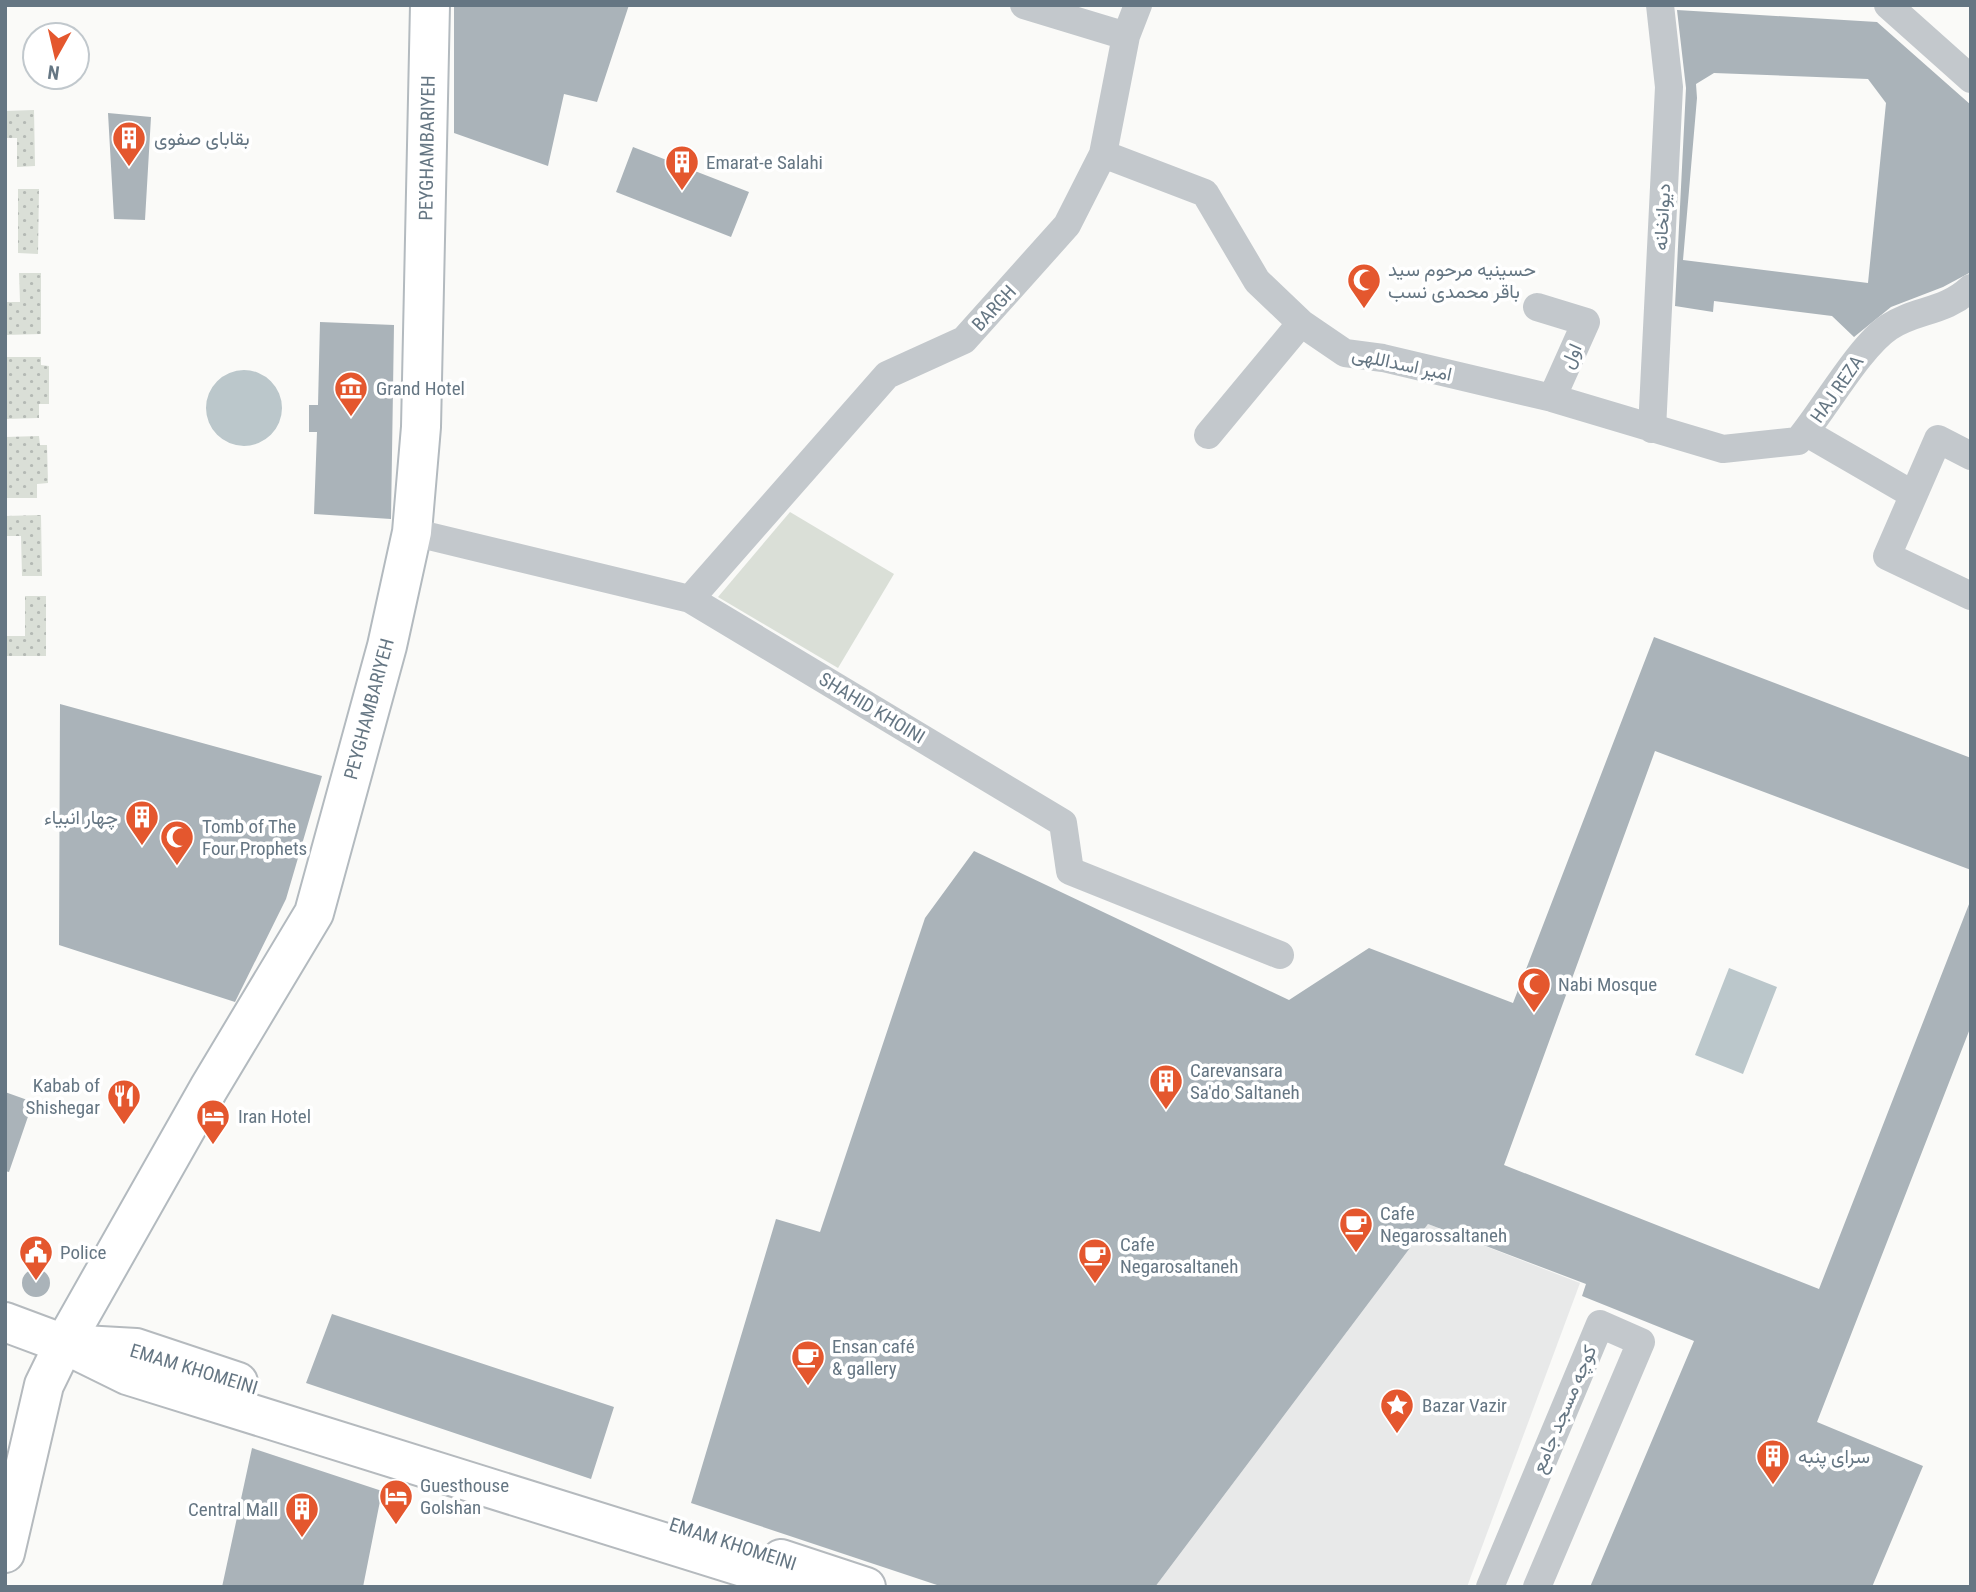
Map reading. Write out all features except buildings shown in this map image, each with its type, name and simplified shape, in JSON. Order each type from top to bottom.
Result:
[{"type":"main road","name":"PEYGHAMBARIYEH","points":[[5,1553],[44,1385],[64,1344],[209,1088],[314,913],[387,646],[412,532],[421,427],[430,5]]},
{"type":"main road","points":[[5,1322],[64,1344]]},
{"type":"main road","name":"EMAM KHOMEINI","points":[[64,1344],[127,1375],[807,1587]]},
{"type":"main road","name":"EMAM KHOMEINI","points":[[64,1344],[136,1348],[866,1587]]},
{"type":"street","points":[[1024,5],[1126,36]]},
{"type":"street","name":"BARGH","points":[[690,599],[887,375],[964,340],[1067,225],[1103,154],[1126,36],[1138,5]]},
{"type":"street","name":"دیوانخانه","points":[[1651,429],[1669,87],[1660,5]]},
{"type":"street","points":[[1888,5],[1971,79]]},
{"type":"street","name":"امیر اسداللهی","points":[[1103,154],[1205,193],[1257,281],[1301,323],[1345,353],[1383,358],[1552,398],[1651,429]]},
{"type":"street","name":"HAJ REZA","points":[[1651,429],[1723,449],[1798,441],[1868,345],[1890,326],[1956,302],[1971,288]]},
{"type":"street","name":"اول","points":[[1537,307],[1586,322],[1552,398]]},
{"type":"street","points":[[1208,435],[1301,323]]},
{"type":"street","points":[[1805,432],[1912,494]]},
{"type":"street","points":[[1971,456],[1938,439],[1887,556],[1971,596]]},
{"type":"street","name":"SHAHID KHOINI","points":[[412,532],[690,599],[1063,823],[1070,872],[1280,955]]},
{"type":"street","name":"کوچه مسجد جامع","points":[[1490,1587],[1600,1324],[1641,1342],[1537,1587]]},
{"type":"shaded area","points":[[34,110],[35,166],[17,167],[17,138],[5,138],[5,111]]},
{"type":"shaded area","points":[[18,189],[39,189],[38,254],[18,253]]},
{"type":"shaded area","points":[[19,273],[41,273],[41,334],[5,335],[5,302],[20,302]]},
{"type":"shaded area","points":[[5,357],[41,357],[41,365],[49,366],[49,404],[39,404],[39,418],[5,419]]},
{"type":"shaded area","points":[[244,370],[258,373],[271,381],[279,394],[282,408],[279,422],[271,435],[258,443],[244,446],[230,443],[217,435],[209,422],[206,408],[209,394],[217,381],[230,373]]},
{"type":"shaded area","points":[[39,436],[40,445],[47,445],[48,483],[37,484],[37,498],[5,498],[5,437]]},
{"type":"shaded area","points":[[790,512],[894,574],[838,668],[718,597]]},
{"type":"shaded area","points":[[41,515],[42,576],[22,576],[21,536],[5,536],[5,516]]},
{"type":"shaded area","points":[[25,596],[46,596],[46,656],[5,656],[5,636],[25,636]]},
{"type":"shaded area","points":[[1729,968],[1777,987],[1743,1074],[1695,1055]]},
{"type":"shaded area","name":"Bazar Vazir","points":[[1428,1224],[1580,1283],[1467,1587],[1155,1587]]},
{"type":"place","name":"بقابای صفوی","points":[[129,168]]},
{"type":"place","name":"Emarat-e Salahi","points":[[682,192]]},
{"type":"place","name":"حسینیه مرحوم سید باقر محمدی نسب","points":[[1364,310]]},
{"type":"place","name":"Grand Hotel","points":[[351,418]]},
{"type":"place","name":"چهار انبیاء","points":[[142,847]]},
{"type":"place","name":"Tomb of The Four Prophets","points":[[177,867]]},
{"type":"place","name":"Nabi Mosque","points":[[1534,1014]]},
{"type":"place","name":"Carevansara Sa'do Saltaneh","points":[[1166,1111]]},
{"type":"place","name":"Kabab of Shishegar","points":[[124,1126]]},
{"type":"place","name":"Iran Hotel","points":[[213,1146]]},
{"type":"place","name":"Cafe Negarossaltaneh","points":[[1356,1254]]},
{"type":"place","name":"Police","points":[[36,1282]]},
{"type":"place","name":"Cafe Negarosaltaneh","points":[[1095,1285]]},
{"type":"place","name":"Ensan café & gallery","points":[[808,1387]]},
{"type":"place","name":"Bazar Vazir","points":[[1397,1435]]},
{"type":"place","name":"سرای پنبه","points":[[1773,1486]]},
{"type":"place","name":"Guesthouse Golshan","points":[[396,1526]]},
{"type":"place","name":"Central Mall","points":[[302,1539]]}]
